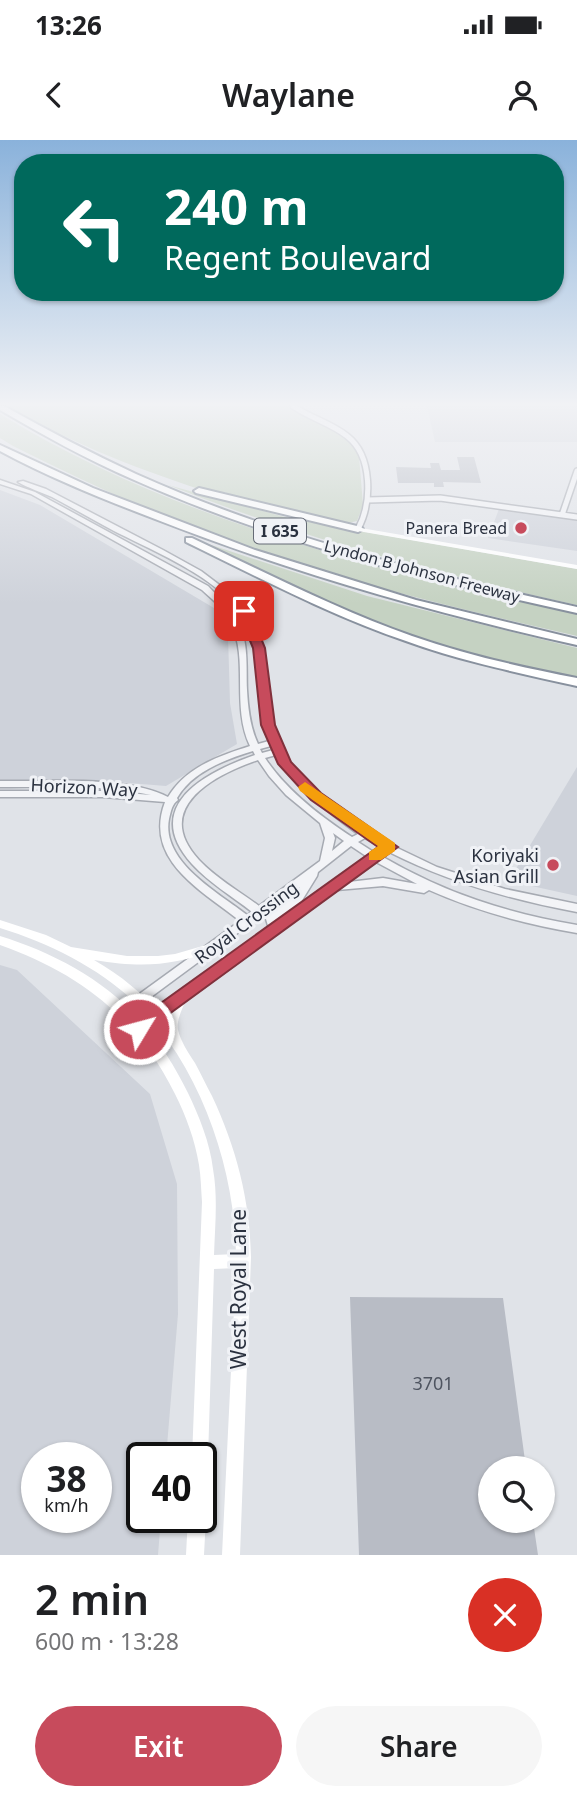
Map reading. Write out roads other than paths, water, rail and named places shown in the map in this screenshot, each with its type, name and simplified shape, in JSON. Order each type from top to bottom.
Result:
[{"type":"highway","name":"Lyndon B Johnson Freeway","points":[[47,472],[69,483],[273,561],[384,595],[577,642]]},
{"type":"highway","name":"Lyndon B Johnson Freeway","points":[[127,472],[310,541],[425,573],[577,610]]},
{"type":"highway","points":[[131,472],[218,498],[358,529]]},
{"type":"highway","points":[[145,512],[167,529],[375,626],[453,652],[577,682]]},
{"type":"main road","points":[[358,529],[577,567]]},
{"type":"main road","name":"West Royal Lane","points":[[0,924],[65,949],[139,999],[156,1016],[176,1044],[207,1101],[226,1146],[240,1205],[243,1261],[231,1555]]},
{"type":"main road","name":"West Royal Lane","points":[[0,940],[44,959],[124,1011],[180,1091],[205,1160],[209,1202],[201,1442]]},
{"type":"main road","points":[[65,949],[121,961],[158,963],[213,947]]},
{"type":"main road","points":[[176,1044],[171,1025],[180,999]]},
{"type":"main road","points":[[209,1262],[243,1261]]},
{"type":"main road","points":[[195,1555],[196,1533]]},
{"type":"street","points":[[358,529],[367,513],[365,472]]},
{"type":"street","points":[[562,514],[577,472]]},
{"type":"street","points":[[0,476],[48,492],[207,579],[233,599],[244,611],[256,634],[268,725],[276,747],[295,776],[316,797],[390,847],[441,872],[522,897],[577,908]]},
{"type":"street","points":[[0,482],[42,498],[205,588],[223,603],[241,635],[244,706],[248,731],[258,752],[284,787],[348,843],[453,897]]},
{"type":"street","points":[[368,500],[440,498],[577,517]]},
{"type":"street","points":[[247,921],[188,873],[168,847],[163,828],[168,799],[205,766],[276,747]]},
{"type":"street","points":[[258,752],[215,773],[193,789],[185,802],[179,822],[181,840],[189,854],[204,869],[260,912]]},
{"type":"street","name":"Horizon Way","points":[[0,784],[109,786],[155,792],[168,799],[185,802]]},
{"type":"street","name":"Horizon Way","points":[[0,794],[103,794],[156,801],[168,799]]},
{"type":"street","points":[[274,928],[271,919],[297,900],[321,866],[330,838],[324,824]]},
{"type":"street","name":"Royal Crossing","points":[[124,1011],[260,912],[348,843],[367,833]]},
{"type":"street","name":"Royal Crossing","points":[[139,1029],[274,928],[390,847]]},
{"type":"street","points":[[188,873],[204,869]]},
{"type":"street","points":[[331,887],[383,882],[453,897],[506,914],[577,929]]},
{"type":"place","name":"Panera Bread","points":[[521,528]]},
{"type":"place","name":"Koriyaki Asian Grill","points":[[553,865]]}]
